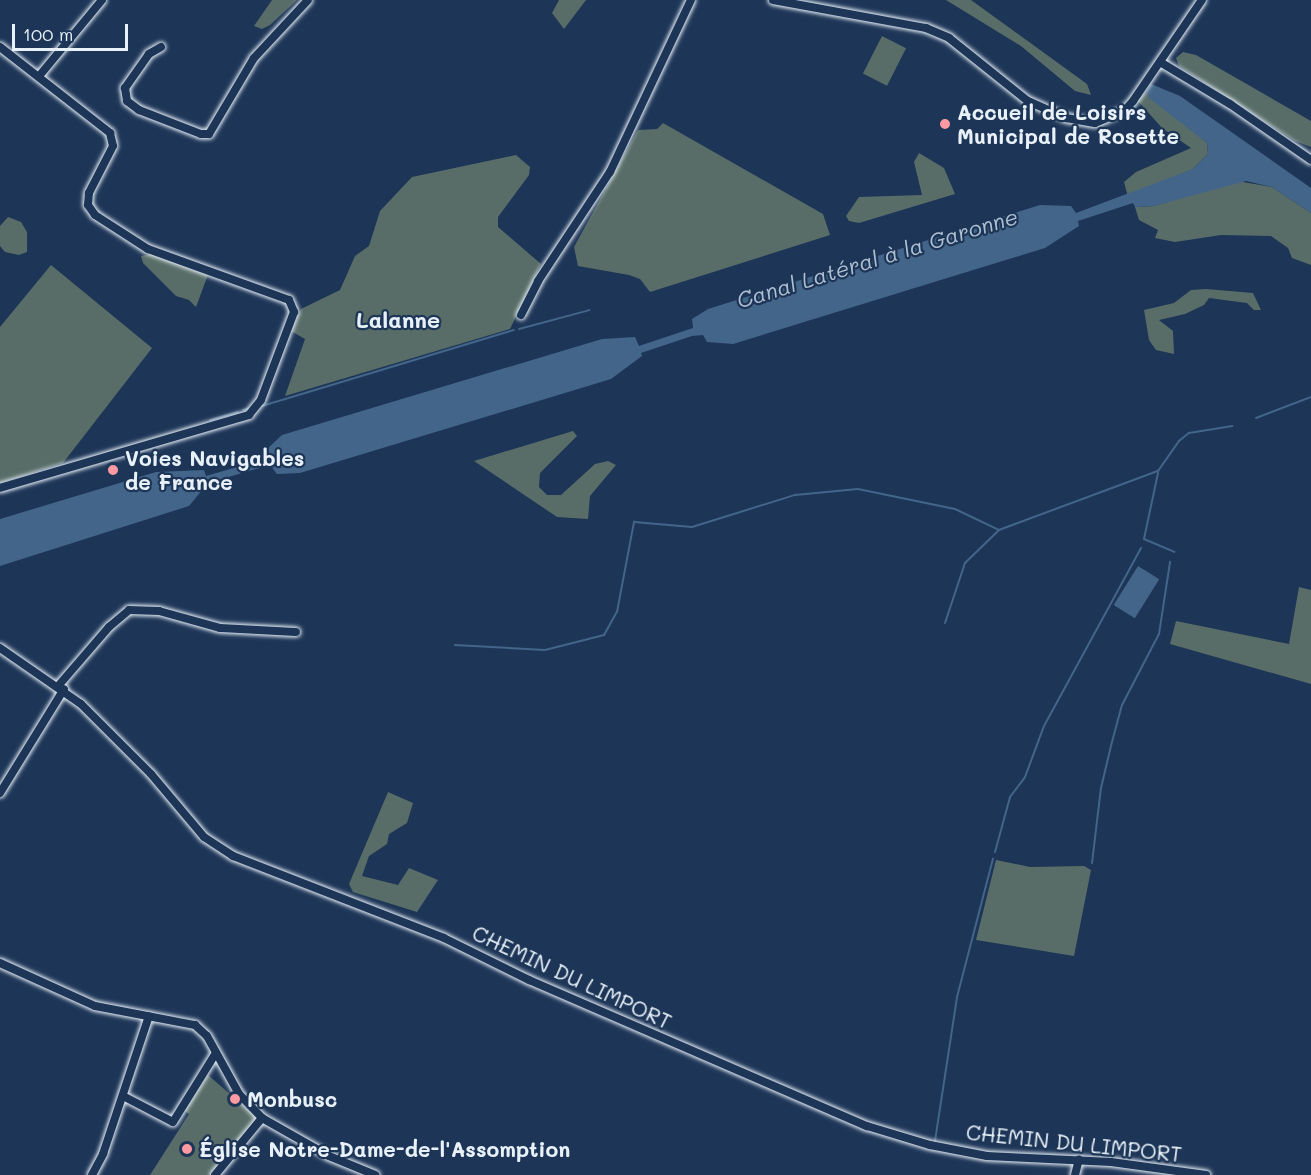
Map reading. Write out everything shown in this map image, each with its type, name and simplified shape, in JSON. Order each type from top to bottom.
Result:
[{"type":"street","points":[[40,75],[102,0]]},
{"type":"street","points":[[161,47],[149,54],[125,88],[127,101],[139,110],[201,135],[209,134],[254,58],[308,0]]},
{"type":"street","points":[[521,315],[538,281],[610,172],[691,0]]},
{"type":"street","points":[[773,0],[926,28],[949,38],[1028,101],[1066,118],[1095,123],[1125,110],[1202,0]]},
{"type":"street","points":[[0,47],[40,75],[107,129],[113,139],[111,152],[88,194],[90,210],[148,249],[290,300],[293,318],[261,400],[249,415],[0,488]]},
{"type":"street","points":[[1160,62],[1230,104],[1311,160]]},
{"type":"street","points":[[0,793],[62,687],[118,617],[136,609],[220,628],[296,632]]},
{"type":"street","name":"CHEMIN DU LIMPORT","points":[[0,648],[62,687],[127,749],[194,827],[220,850],[444,938],[529,980],[867,1126],[930,1145],[987,1155],[1079,1159],[1206,1175]]},
{"type":"street","points":[[0,963],[95,1006],[195,1025],[207,1036],[239,1094],[262,1118],[329,1156],[375,1175]]},
{"type":"street","points":[[92,1175],[123,1096],[149,1016]]},
{"type":"street","points":[[123,1096],[173,1122],[216,1053]]},
{"type":"street","points":[[215,1175],[262,1118]]},
{"type":"street","points":[[1075,1175],[1079,1159]]},
{"type":"green space","points":[[272,0],[297,0],[270,25],[262,29],[254,26]]},
{"type":"green space","points":[[559,0],[586,0],[564,29],[552,13]]},
{"type":"green space","points":[[946,0],[971,0],[1087,84],[1091,95],[1075,91],[1021,46]]},
{"type":"green space","points":[[882,36],[906,48],[887,86],[863,73]]},
{"type":"green space","points":[[1183,52],[1196,55],[1311,121],[1311,147],[1295,141],[1179,66],[1176,58]]},
{"type":"green space","points":[[1146,92],[1207,143],[1208,154],[1193,169],[1128,197],[1124,182],[1136,172],[1191,148],[1162,128],[1138,101]]},
{"type":"green space","points":[[663,123],[823,214],[830,235],[650,292],[640,279],[629,275],[578,266],[574,247],[638,130],[657,129]]},
{"type":"green space","points":[[919,153],[944,168],[955,194],[859,223],[849,221],[846,216],[859,197],[922,195],[914,162]]},
{"type":"green space","points":[[516,155],[530,167],[529,175],[498,217],[498,227],[541,264],[510,329],[285,396],[305,339],[291,331],[301,309],[340,290],[355,256],[369,246],[380,211],[412,177]]},
{"type":"green space","points":[[1237,181],[1272,187],[1311,213],[1311,265],[1292,258],[1288,248],[1271,236],[1221,235],[1175,242],[1155,238],[1158,230],[1139,220],[1135,207],[1154,206]]},
{"type":"green space","points":[[8,217],[21,222],[27,232],[27,252],[19,255],[5,252],[0,246],[0,226]]},
{"type":"green space","points":[[152,254],[209,272],[196,307],[189,300],[176,296],[143,263],[141,256]]},
{"type":"green space","points":[[51,265],[152,348],[63,463],[0,483],[0,327]]},
{"type":"green space","points":[[1191,290],[1253,293],[1261,310],[1254,310],[1247,303],[1209,298],[1204,305],[1185,314],[1159,320],[1173,331],[1174,354],[1156,350],[1149,340],[1144,310],[1174,303]]},
{"type":"green space","points":[[573,431],[577,436],[540,473],[539,487],[547,495],[561,495],[595,464],[608,461],[616,465],[590,496],[588,519],[557,517],[474,461]]},
{"type":"green space","points":[[1299,587],[1311,590],[1311,684],[1170,644],[1176,621],[1289,644]]},
{"type":"green space","points":[[388,792],[413,803],[407,823],[389,834],[387,844],[369,856],[362,876],[398,885],[409,868],[438,880],[417,912],[353,892],[349,884]]},
{"type":"green space","points":[[996,860],[1030,867],[1084,866],[1091,870],[1074,956],[976,940]]},
{"type":"green space","points":[[208,1075],[255,1116],[255,1123],[211,1175],[150,1175],[189,1114],[185,1111]]},
{"type":"water","name":"Canal Latéral à la Garonne","points":[[1151,84],[1180,96],[1311,188],[1311,213],[1272,187],[1246,181],[1154,206],[1135,207],[1133,203],[1078,221],[1079,226],[1045,248],[733,344],[707,342],[703,335],[692,336],[641,353],[642,356],[611,379],[300,473],[277,474],[270,465],[208,483],[189,506],[0,566],[0,519],[156,472],[204,470],[206,476],[268,458],[266,450],[282,435],[602,339],[635,337],[639,346],[693,328],[692,319],[708,309],[1040,205],[1071,206],[1076,213],[1193,169],[1208,154],[1207,143],[1149,98],[1146,92]]},
{"type":"water","points":[[1138,566],[1159,579],[1135,618],[1114,605]]},
{"type":"waterway","points":[[519,329],[590,310]]},
{"type":"waterway","points":[[262,406],[514,330]]},
{"type":"waterway","points":[[1256,418],[1311,397]]},
{"type":"waterway","points":[[243,410],[249,408]]},
{"type":"waterway","points":[[210,420],[238,412]]},
{"type":"waterway","points":[[455,645],[545,650],[604,635],[617,612],[634,522],[692,527],[795,495],[858,489],[955,509],[999,530],[1158,471],[1179,441],[1189,433],[1232,426]]},
{"type":"waterway","points":[[1158,473],[1144,539],[1174,552]]},
{"type":"waterway","points":[[945,623],[965,563],[999,530]]},
{"type":"waterway","points":[[995,852],[1010,797],[1025,777],[1044,726],[1141,548]]},
{"type":"waterway","points":[[1092,863],[1101,788],[1112,742],[1122,705],[1159,634],[1170,562]]},
{"type":"waterway","points":[[935,1141],[957,997],[993,859]]},
{"type":"place","name":"Accueil de Loisirs Municipal de Rosette","points":[[945,124]]},
{"type":"place","name":"Voies Navigables de France","points":[[113,470]]},
{"type":"place","name":"Monbusc","points":[[235,1099]]},
{"type":"place","name":"Église Notre-Dame-de-l'Assomption","points":[[187,1149]]},
{"type":"district","name":"Lalanne","points":[[398,320]]}]
